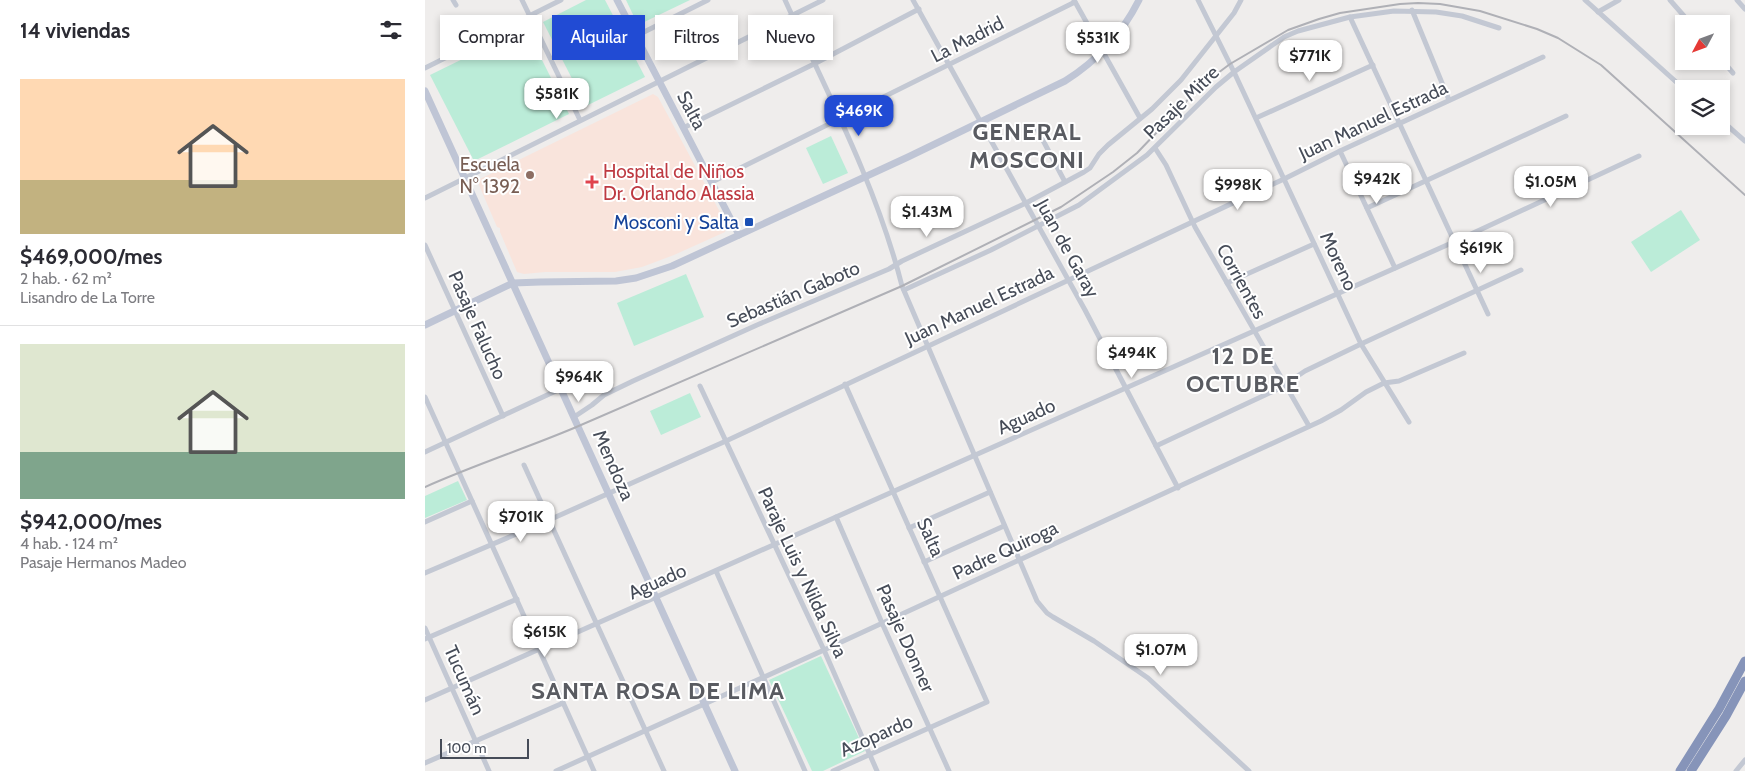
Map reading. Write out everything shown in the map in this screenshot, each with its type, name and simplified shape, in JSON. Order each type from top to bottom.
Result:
[{"type":"highway","points":[[1680,771],[1719,709],[1745,661]]},
{"type":"highway","points":[[1691,771],[1726,716],[1745,681]]},
{"type":"street","points":[[522,0],[529,15]]},
{"type":"street","points":[[531,15],[561,0]]},
{"type":"street","name":"Salta","points":[[617,0],[625,15]]},
{"type":"street","points":[[645,32],[709,0]]},
{"type":"street","points":[[785,0],[792,15]]},
{"type":"street","points":[[794,15],[823,0]]},
{"type":"street","name":"Juan de Garay","points":[[913,0],[1039,226],[1178,488]]},
{"type":"street","points":[[425,325],[513,284],[616,281],[636,278],[672,266],[1065,82],[1079,73],[1103,52],[1123,28],[1139,0]]},
{"type":"street","name":"Moreno","points":[[1198,0],[1235,72],[1361,344],[1383,383],[1409,422]]},
{"type":"street","name":"Sebastián Gaboto","points":[[574,416],[604,396],[633,381],[897,265],[901,261],[1026,203],[1090,168],[1099,154],[1108,145],[1152,109],[1176,85],[1234,13],[1241,0]]},
{"type":"street","points":[[1585,0],[1675,81]]},
{"type":"street","points":[[1598,12],[1619,0]]},
{"type":"street","points":[[1670,0],[1683,15]]},
{"type":"street","points":[[1737,0],[1745,9]]},
{"type":"street","points":[[1074,1],[1140,118]]},
{"type":"street","name":"La Madrid","points":[[712,182],[840,120],[1074,1]]},
{"type":"street","points":[[683,128],[814,64],[919,9]]},
{"type":"street","points":[[1412,10],[1449,100]]},
{"type":"street","name":"Pasaje Mitre","points":[[904,290],[1039,226],[1091,197],[1155,148],[1210,93],[1235,72],[1284,37],[1298,31],[1350,17],[1412,10],[1462,16],[1499,28]]},
{"type":"street","points":[[1350,17],[1456,241],[1488,314]]},
{"type":"street","points":[[425,198],[748,38]]},
{"type":"street","points":[[542,43],[580,120]]},
{"type":"street","name":"Salta","points":[[645,54],[739,235]]},
{"type":"street","name":"Juan Manuel Estrada","points":[[425,573],[726,441],[1340,151],[1543,58]]},
{"type":"street","points":[[425,68],[441,60]]},
{"type":"street","points":[[812,60],[865,177],[897,265],[904,290],[1037,601],[1047,613],[1094,641],[1148,678],[1249,771]]},
{"type":"street","points":[[1256,118],[1373,65]]},
{"type":"street","points":[[1730,70],[1733,73]]},
{"type":"street","name":"Mendoza","points":[[425,91],[735,771]]},
{"type":"street","points":[[1367,208],[1566,116]]},
{"type":"street","points":[[1730,128],[1745,141]]},
{"type":"street","points":[[1037,129],[1065,182]]},
{"type":"street","name":"Corrientes","points":[[1155,148],[1166,165],[1193,220],[1253,331],[1309,426]]},
{"type":"street","points":[[1340,151],[1395,268]]},
{"type":"street","name":"Aguado","points":[[425,700],[1456,241],[1639,156]]},
{"type":"street","points":[[1227,283],[1315,244]]},
{"type":"street","name":"Pasaje Falucho","points":[[425,245],[503,416]]},
{"type":"street","points":[[1156,446],[1279,388],[1305,372],[1361,344],[1521,270]]},
{"type":"street","name":"Padre Quiroga","points":[[556,771],[1178,488],[1341,410],[1366,392],[1383,383],[1399,381],[1464,353]]},
{"type":"street","name":"Salta","points":[[845,384],[987,702]]},
{"type":"street","name":"Paraje Luis y Nilda Silva","points":[[700,386],[824,650],[877,771]]},
{"type":"street","points":[[425,452],[560,389]]},
{"type":"street","points":[[425,397],[594,771]]},
{"type":"street","points":[[524,465],[664,771]]},
{"type":"street","points":[[909,528],[990,492]]},
{"type":"street","points":[[425,522],[472,501]]},
{"type":"street","name":"Pasaje Donner","points":[[836,517],[949,771]]},
{"type":"street","points":[[924,562],[1004,526]]},
{"type":"street","points":[[716,571],[805,771]]},
{"type":"street","points":[[427,638],[517,599]]},
{"type":"street","name":"Tucumán","points":[[425,628],[427,638],[452,688],[489,771]]},
{"type":"street","name":"Azopardo","points":[[833,771],[987,702]]},
{"type":"street","points":[[425,763],[563,703]]},
{"type":"street","points":[[1736,771],[1745,760]]},
{"type":"shaded area","name":"Hospital de Niños Dr. Orlando Alassia","points":[[653,94],[658,97],[727,225],[725,232],[642,267],[615,272],[545,272],[524,274],[517,272],[500,228],[497,227],[479,185],[480,179]]},
{"type":"green space","points":[[586,0],[605,0],[613,15],[557,15]]},
{"type":"green space","points":[[626,0],[690,0],[655,15],[655,17],[645,22],[645,15],[633,15]]},
{"type":"green space","points":[[552,17],[552,40],[543,22]]},
{"type":"green space","points":[[461,60],[542,60],[569,114],[474,161],[430,75]]},
{"type":"green space","points":[[562,60],[636,60],[645,77],[586,106]]},
{"type":"green space","points":[[831,136],[848,173],[823,184],[806,148]]},
{"type":"green space","points":[[1681,210],[1700,240],[1651,272],[1631,242]]},
{"type":"green space","points":[[686,274],[704,317],[634,346],[617,303]]},
{"type":"green space","points":[[690,393],[701,417],[661,435],[650,411]]},
{"type":"green space","points":[[458,481],[467,500],[425,518],[425,496]]},
{"type":"green space","points":[[821,656],[865,751],[823,771],[812,771],[769,680]]},
{"type":"railway","points":[[425,487],[574,428],[902,286],[1061,207],[1113,172],[1137,153],[1202,85],[1230,64],[1288,30],[1340,13],[1400,4],[1440,4],[1480,11],[1537,29],[1558,38],[1601,65],[1745,195]]},
{"type":"place","name":"Escuela N° 1392","points":[[530,175]]},
{"type":"place","name":"Hospital de Niños Dr. Orlando Alassia","points":[[592,182]]},
{"type":"place","name":"Mosconi y Salta","points":[[749,222]]},
{"type":"district","name":"GENERAL MOSCONI","points":[[1027,146]]},
{"type":"district","name":"12 DE OCTUBRE","points":[[1243,370]]},
{"type":"district","name":"SANTA ROSA DE LIMA","points":[[658,691]]}]
